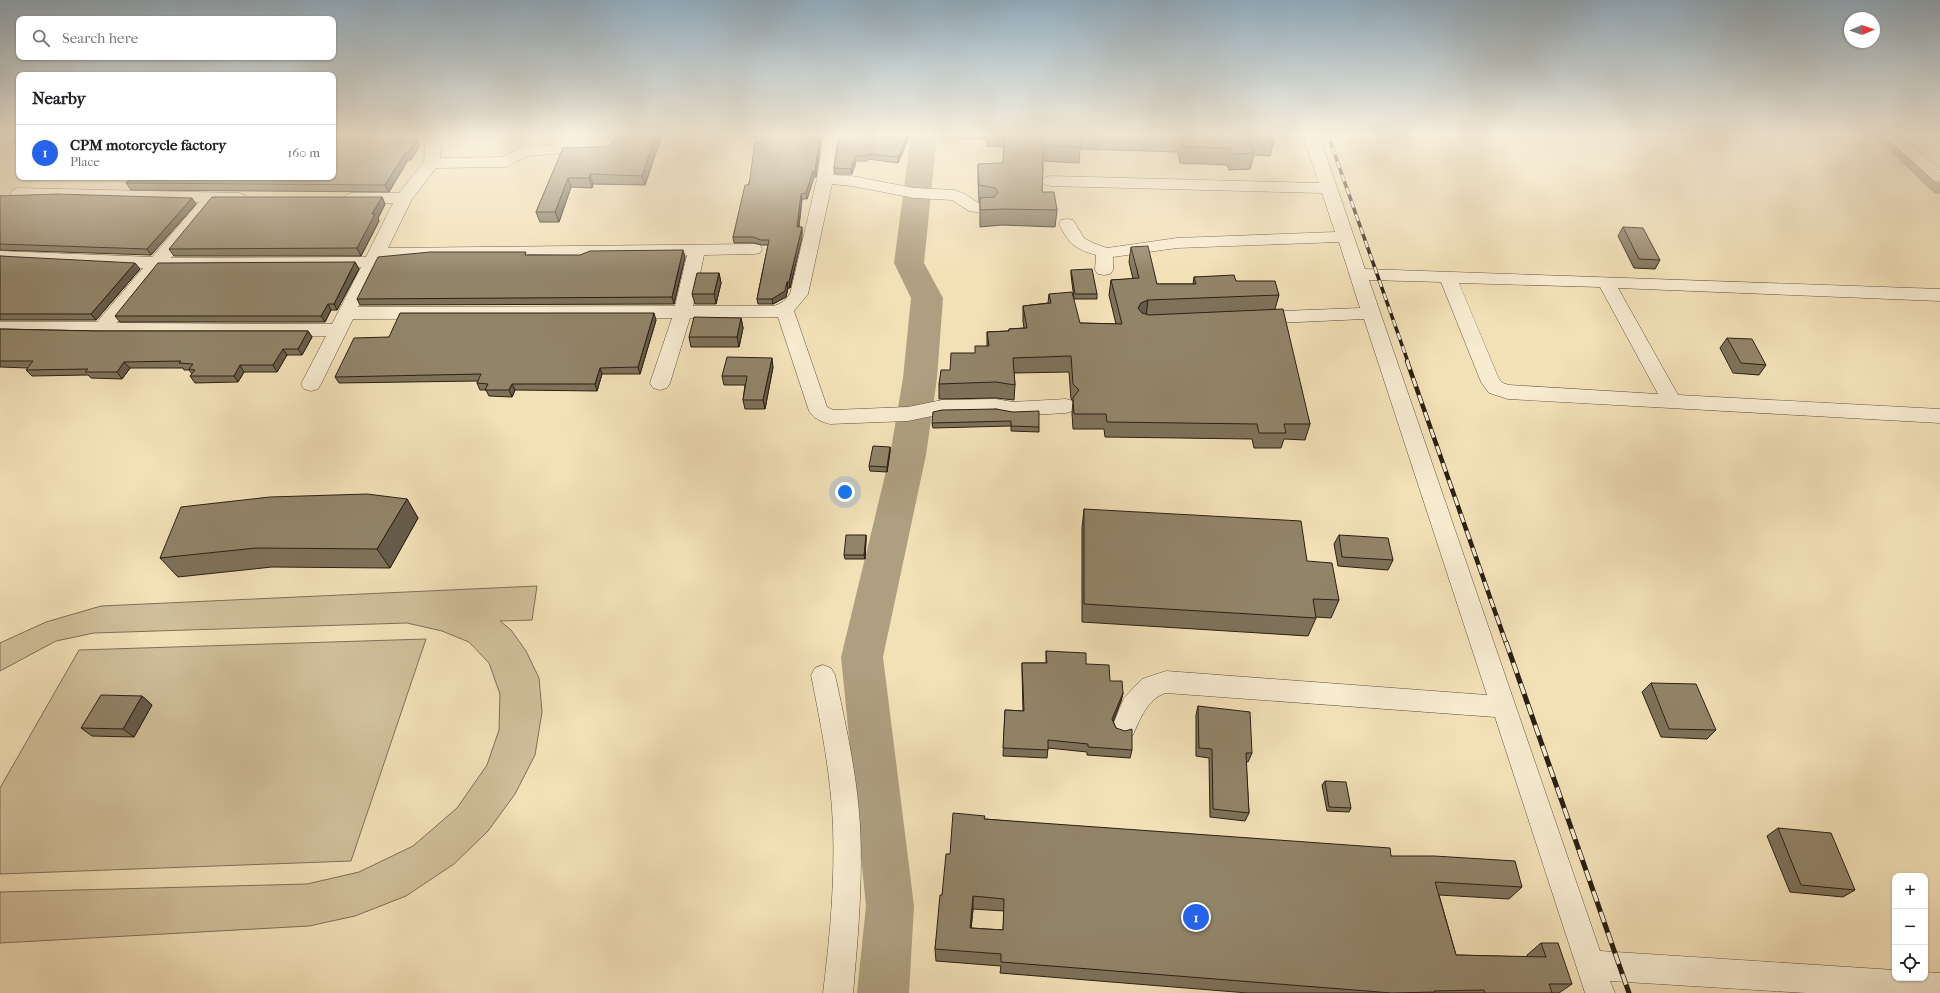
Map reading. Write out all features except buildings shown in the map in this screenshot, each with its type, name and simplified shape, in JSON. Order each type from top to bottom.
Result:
[{"type":"street","points":[[311,384],[336,330],[404,198],[417,181]]},
{"type":"street","points":[[346,313],[683,311],[773,312],[785,310],[795,301],[799,294],[824,181]]},
{"type":"street","points":[[854,181],[914,194],[948,195],[960,197],[968,205],[975,208],[988,209]]},
{"type":"street","points":[[1064,181],[1329,188]]},
{"type":"street","points":[[1327,181],[1600,993]]},
{"type":"street","points":[[116,195],[127,183]]},
{"type":"street","points":[[18,193],[257,198]]},
{"type":"street","points":[[101,330],[211,198]]},
{"type":"street","points":[[334,198],[404,198]]},
{"type":"street","points":[[1067,224],[1073,238],[1078,242],[1107,253],[1177,243],[1345,238]]},
{"type":"street","points":[[660,383],[683,311],[697,249]]},
{"type":"street","points":[[0,256],[157,263],[697,249],[754,249]]},
{"type":"street","points":[[1104,270],[1105,255],[1107,253]]},
{"type":"street","points":[[1358,274],[1447,276],[1940,295]]},
{"type":"street","points":[[1447,276],[1491,382],[1496,388],[1516,393],[1940,416]]},
{"type":"street","points":[[1606,282],[1672,402]]},
{"type":"street","points":[[785,310],[818,406],[830,417],[908,414],[942,407],[996,406],[1013,409],[1066,406]]},
{"type":"street","points":[[1239,319],[1371,313]]},
{"type":"street","points":[[0,328],[101,330],[336,330]]},
{"type":"street","points":[[823,675],[836,740],[845,803],[847,846],[844,944],[838,993]]},
{"type":"street","points":[[1124,727],[1133,706],[1151,686],[1166,682],[1504,707]]},
{"type":"street","points":[[1591,965],[1940,987]]},
{"type":"shaded area","points":[[537,586],[532,620],[500,621],[511,630],[526,651],[539,678],[542,712],[535,755],[515,794],[488,831],[454,864],[406,896],[355,916],[309,926],[0,943],[0,892],[307,884],[359,872],[413,846],[457,808],[487,765],[499,730],[500,694],[489,663],[469,642],[442,631],[407,623],[94,633],[56,641],[0,671],[0,643],[46,622],[101,606]]},
{"type":"shaded area","points":[[426,639],[351,861],[0,874],[0,788],[79,650]]},
{"type":"waterway","points":[[883,993],[890,906],[862,657],[908,455],[920,378],[927,298],[909,263],[919,181]]},
{"type":"waterway","points":[[1932,181],[1940,189]]},
{"type":"railway","points":[[1344,181],[1408,362]]},
{"type":"railway","points":[[1407,361],[1506,643]]},
{"type":"railway","points":[[1506,642],[1629,993]]},
{"type":"place","name":"CPM motorcycle factory","points":[[1196,917]]}]
